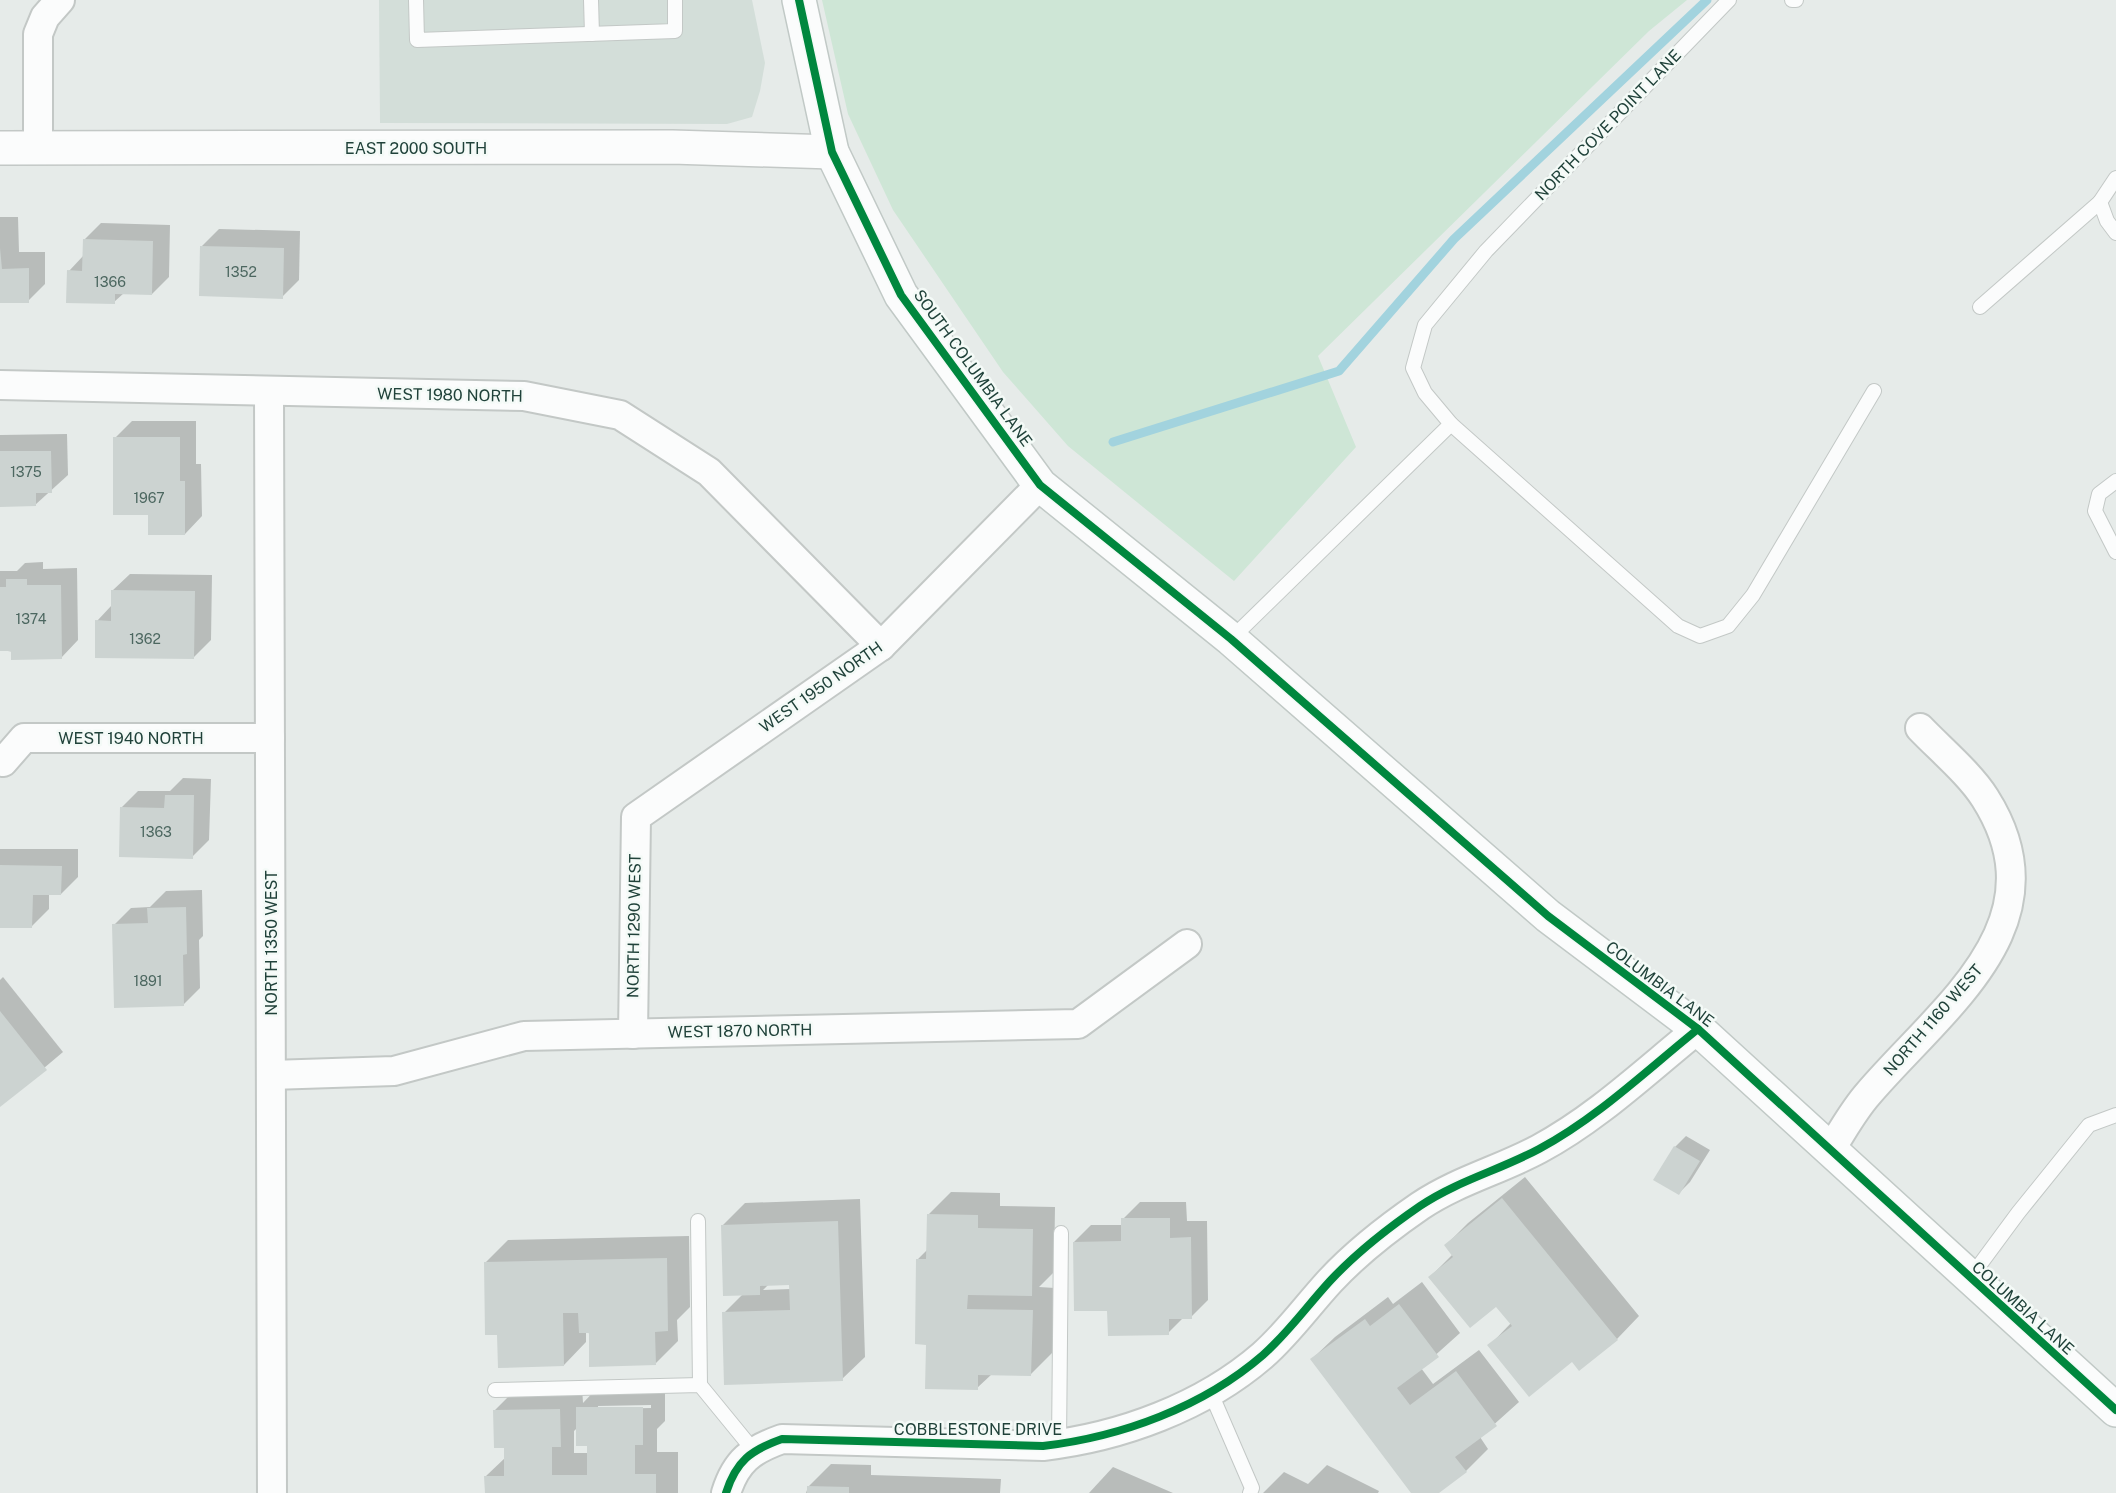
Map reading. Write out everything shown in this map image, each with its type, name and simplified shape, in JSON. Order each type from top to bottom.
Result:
[{"type":"main road","name":"SOUTH COLUMBIA LANE","points":[[799,0],[832,152],[907,305],[1040,485],[1231,639]]},
{"type":"main road","name":"EAST 2000 SOUTH","points":[[0,148],[672,147],[832,152]]},
{"type":"main road","name":"COLUMBIA LANE","points":[[1231,639],[1548,916],[1698,1029],[2116,1410]]},
{"type":"street","points":[[38,148],[38,34],[45,17],[60,0]]},
{"type":"street","name":"WEST 1980 NORTH","points":[[0,385],[524,396],[620,415],[709,472],[881,646]]},
{"type":"street","name":"NORTH 1350 WEST","points":[[269,392],[272,1493]]},
{"type":"street","name":"WEST 1950 NORTH","points":[[636,817],[881,646],[1040,485]]},
{"type":"street","name":"NORTH 1160 WEST","points":[[1830,1150],[1866,1095],[1979,971],[1996,943],[2006,918],[2010,891],[2010,865],[2000,826],[1984,797],[1920,728]]},
{"type":"street","name":"WEST 1940 NORTH","points":[[3,762],[24,738],[270,738]]},
{"type":"street","name":"NORTH 1290 WEST","points":[[633,1034],[636,817]]},
{"type":"street","name":"WEST 1870 NORTH","points":[[271,1075],[394,1071],[524,1036],[1078,1024],[1187,944]]},
{"type":"street","name":"COBBLESTONE DRIVE","points":[[726,1493],[737,1467],[754,1451],[782,1439],[1043,1446],[1121,1430],[1171,1411],[1210,1391],[1262,1356],[1296,1322],[1330,1281],[1372,1241],[1431,1200],[1466,1180],[1538,1150],[1574,1128],[1698,1029]]},
{"type":"lane","points":[[416,0],[417,40],[675,31],[675,0]]},
{"type":"lane","points":[[591,0],[592,34]]},
{"type":"lane","name":"NORTH COVE POINT LANE","points":[[1729,0],[1486,251],[1425,325],[1413,368],[1425,393],[1451,424],[1678,626],[1700,636],[1728,626],[1753,595],[1874,391]]},
{"type":"lane","points":[[1980,307],[2100,202],[2116,178]]},
{"type":"lane","points":[[2100,202],[2107,221],[2116,233]]},
{"type":"lane","points":[[1231,639],[1451,424]]},
{"type":"lane","points":[[2116,481],[2099,494],[2095,511],[2116,552]]},
{"type":"lane","points":[[1970,1278],[2018,1213],[2089,1125],[2116,1115]]},
{"type":"lane","points":[[698,1221],[700,1385],[754,1451]]},
{"type":"lane","points":[[1059,1444],[1061,1233]]},
{"type":"lane","points":[[495,1390],[700,1385]]},
{"type":"lane","points":[[1210,1391],[1252,1488],[1250,1493]]},
{"type":"shaded area","points":[[379,0],[752,0],[765,63],[760,91],[752,117],[727,124],[380,123]]},
{"type":"green space","points":[[822,0],[1687,0],[1649,31],[1318,356],[1356,447],[1234,581],[1068,446],[1003,372],[893,210],[848,114]]},
{"type":"building","points":[[83,239],[153,241],[152,295],[115,294],[115,304],[66,303],[67,270],[82,271]]},
{"type":"building","points":[[200,246],[284,248],[283,299],[199,296]]},
{"type":"building","points":[[0,248],[2,269],[29,268],[29,303],[0,303]]},
{"type":"building","points":[[113,437],[180,437],[180,481],[185,481],[185,535],[148,535],[148,515],[113,515]]},
{"type":"building","points":[[0,451],[51,451],[52,493],[36,493],[36,506],[0,507]]},
{"type":"building","points":[[6,579],[27,579],[27,585],[61,585],[62,659],[11,660],[11,651],[0,651],[0,587],[6,587]]},
{"type":"building","points":[[111,590],[195,591],[194,659],[95,658],[95,620],[111,621]]},
{"type":"building","points":[[165,795],[194,795],[193,859],[119,857],[120,807],[164,808]]},
{"type":"building","points":[[0,865],[62,866],[61,895],[33,895],[32,928],[0,928]]},
{"type":"building","points":[[186,907],[187,954],[183,955],[184,1006],[114,1008],[112,924],[148,923],[147,908]]},
{"type":"building","points":[[0,1011],[47,1070],[0,1107]]},
{"type":"building","points":[[1674,1146],[1700,1161],[1679,1195],[1653,1180]]},
{"type":"building","points":[[1502,1198],[1618,1340],[1579,1371],[1572,1362],[1529,1397],[1487,1345],[1512,1326],[1496,1307],[1470,1328],[1428,1277],[1453,1257],[1444,1245]]},
{"type":"building","points":[[927,1214],[978,1215],[978,1228],[1033,1229],[1032,1296],[968,1295],[967,1309],[1033,1310],[1031,1376],[978,1375],[978,1390],[925,1389],[926,1345],[915,1344],[916,1259],[926,1259]]},
{"type":"building","points":[[1121,1218],[1170,1218],[1170,1238],[1191,1237],[1192,1319],[1169,1319],[1169,1335],[1108,1336],[1107,1311],[1074,1311],[1073,1242],[1121,1241]]},
{"type":"building","points":[[838,1221],[843,1381],[724,1385],[722,1312],[790,1310],[789,1285],[760,1286],[760,1295],[723,1296],[721,1225]]},
{"type":"building","points":[[667,1258],[668,1331],[655,1332],[656,1365],[589,1367],[589,1333],[579,1333],[578,1313],[563,1313],[564,1366],[498,1368],[497,1335],[485,1335],[484,1262]]},
{"type":"building","points":[[1399,1304],[1439,1357],[1397,1388],[1410,1405],[1456,1371],[1497,1426],[1455,1457],[1467,1472],[1439,1493],[1411,1493],[1310,1359],[1365,1319],[1370,1326]]},
{"type":"building","points":[[576,1407],[643,1407],[643,1445],[635,1445],[635,1474],[656,1474],[656,1493],[485,1493],[484,1476],[504,1476],[504,1448],[494,1448],[493,1410],[560,1409],[561,1447],[552,1447],[552,1475],[587,1475],[587,1446],[576,1446]]},
{"type":"building","points":[[807,1486],[849,1487],[849,1493],[807,1493]]},
{"type":"waterway","points":[[1113,442],[1339,371],[1454,239],[1707,0]]},
{"type":"cycle path","points":[[799,0],[832,152],[901,295],[1040,485],[1231,639],[1548,916],[1698,1029],[2116,1410]]},
{"type":"cycle path","points":[[726,1493],[735,1473],[746,1458],[753,1452],[782,1439],[1043,1446],[1072,1442],[1131,1427],[1188,1404],[1214,1390],[1263,1355],[1281,1338],[1340,1270],[1396,1223],[1434,1197],[1539,1149],[1560,1137],[1641,1077],[1698,1029]]}]
